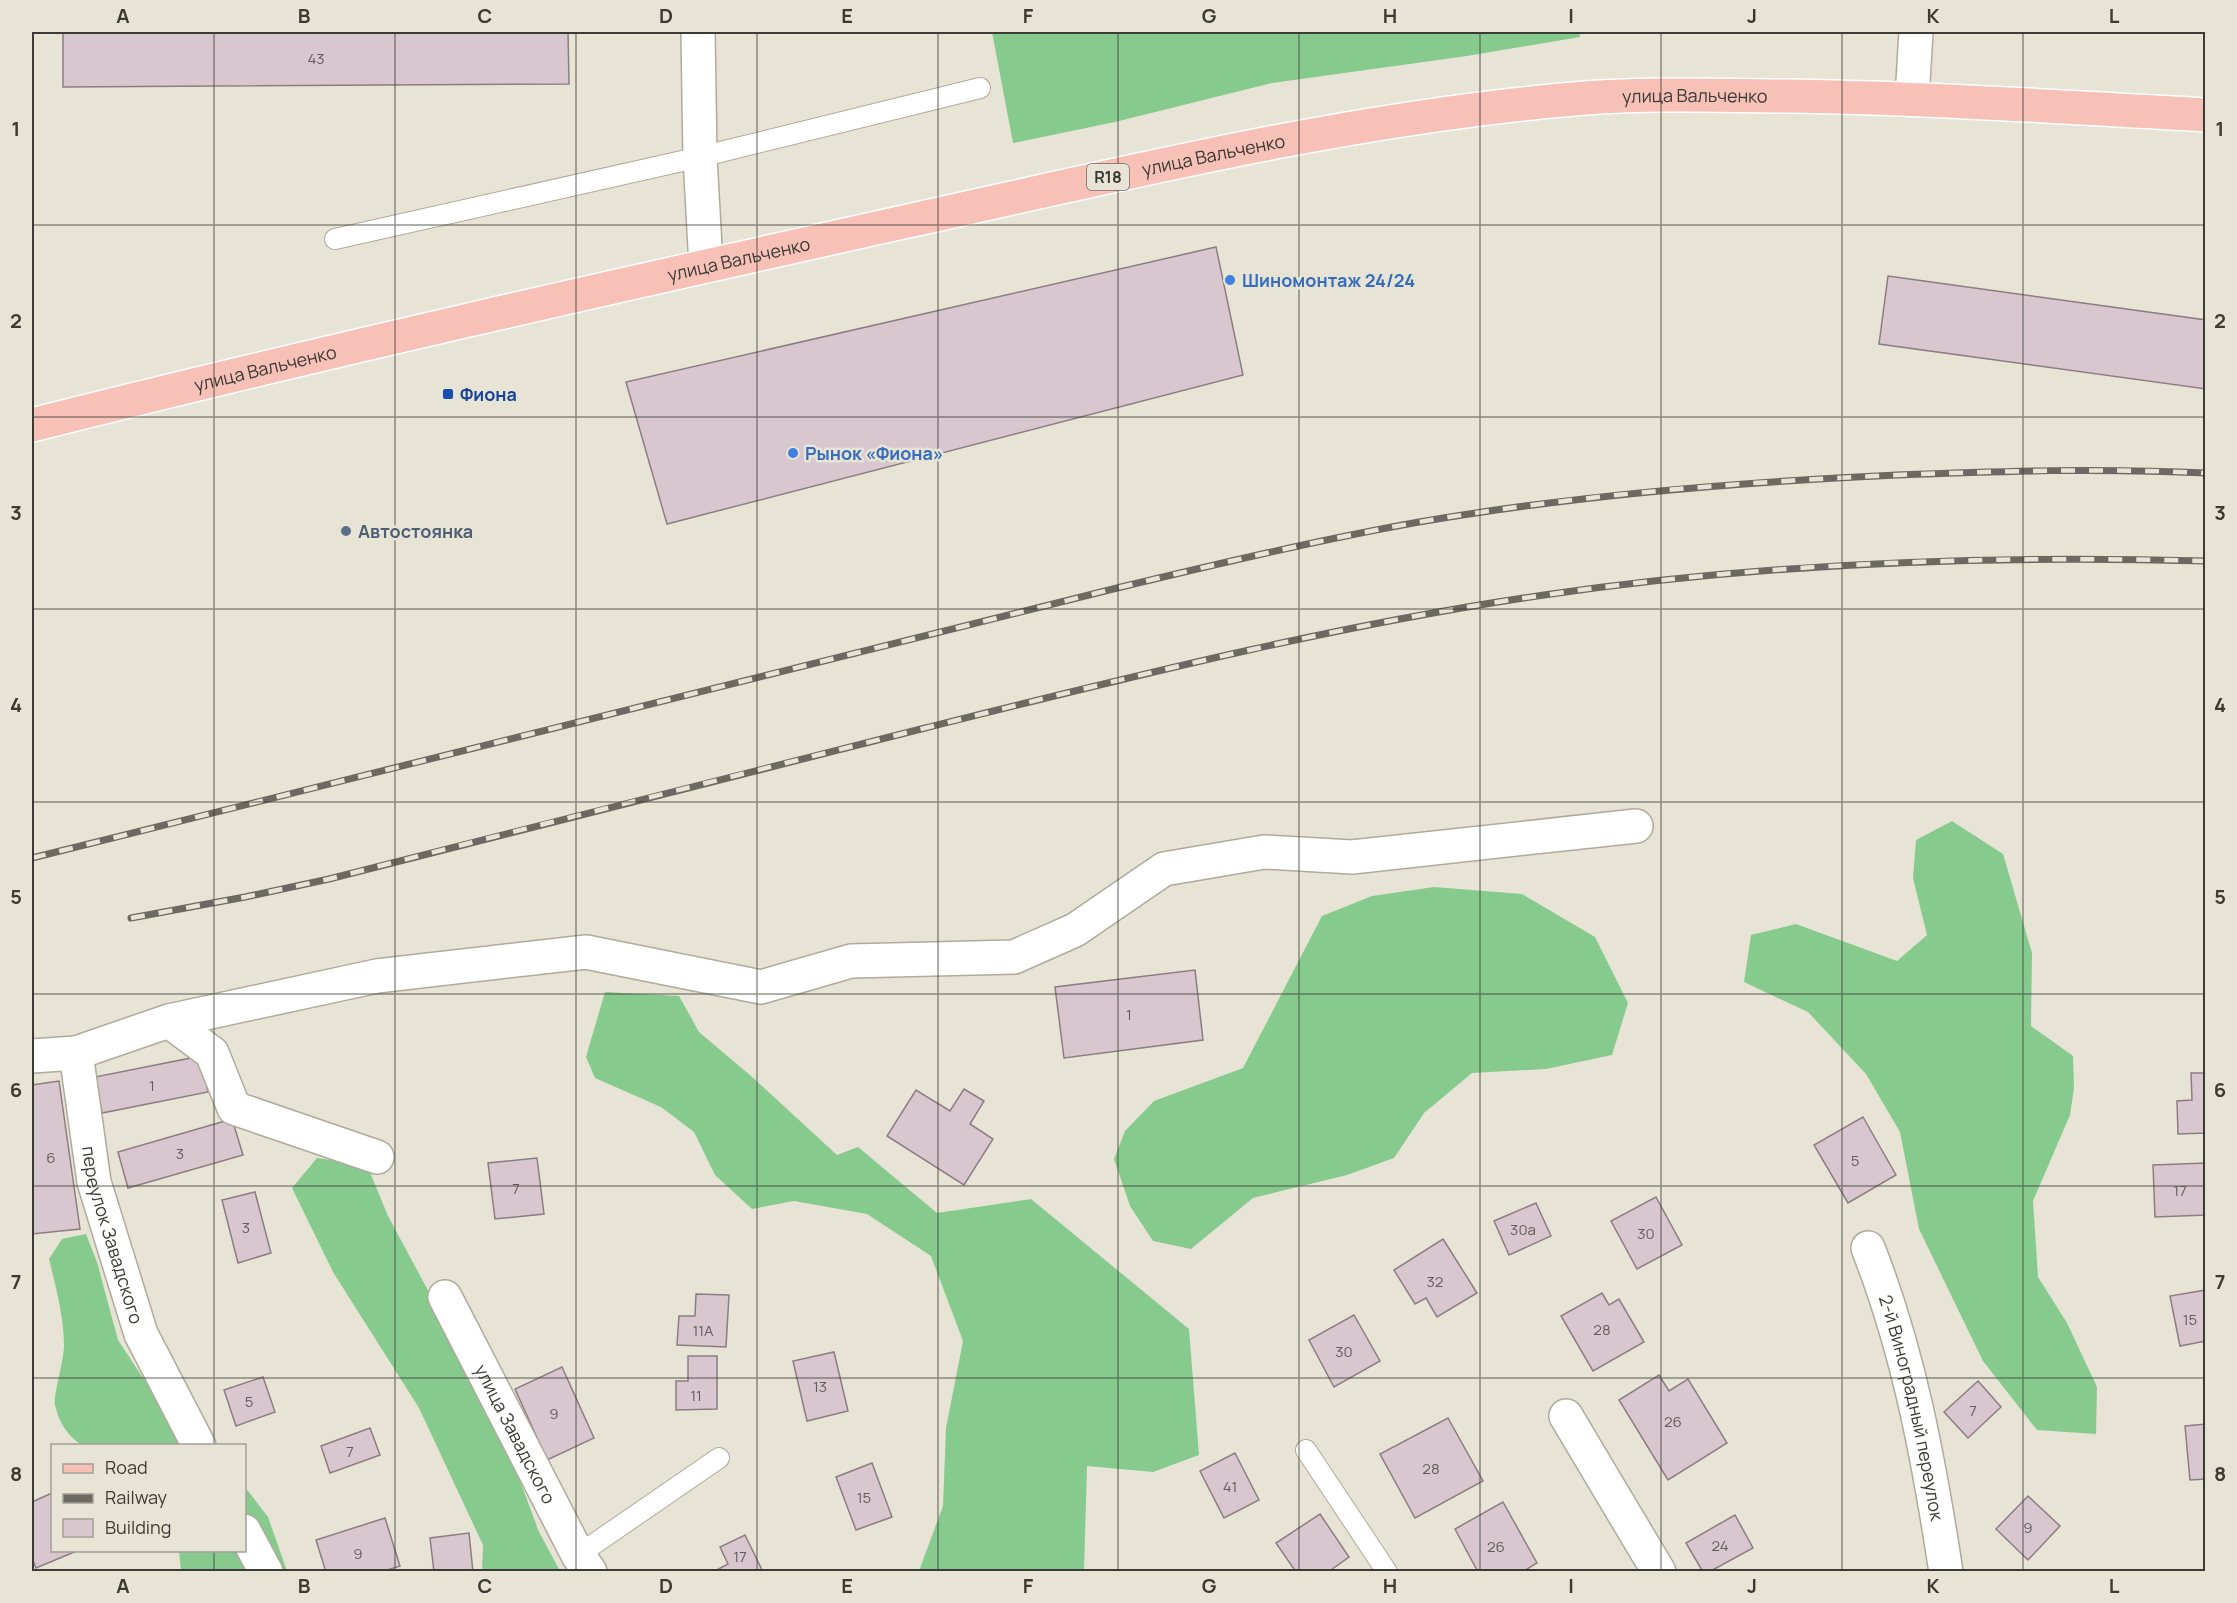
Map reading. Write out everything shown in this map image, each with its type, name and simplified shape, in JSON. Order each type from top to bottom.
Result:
[{"type":"main road","name":"улица Вальченко","points":[[32,425],[706,266],[1152,168],[1447,114],[1563,100],[1650,96],[1912,98],[2205,115]]},
{"type":"street","points":[[698,32],[700,158],[706,266]]},
{"type":"street","points":[[1912,98],[1916,32]]},
{"type":"street","points":[[32,1056],[76,1053],[169,1020],[377,976],[586,952],[761,987],[851,961],[1014,957],[1075,930],[1164,869],[1264,852],[1352,857],[1636,826]]},
{"type":"street","points":[[169,1020],[212,1053],[234,1108],[377,1157]]},
{"type":"street","name":"переулок Завадского","points":[[76,1053],[94,1182],[141,1334],[199,1444]]},
{"type":"street","name":"2-й Виноградный переулок","points":[[1868,1248],[1888,1297],[1926,1443],[1946,1572]]},
{"type":"street","name":"улица Завадского","points":[[444,1297],[584,1563]]},
{"type":"street","points":[[1566,1416],[1659,1572]]},
{"type":"street","points":[[246,1535],[266,1572]]},
{"type":"lane","points":[[335,239],[700,158],[980,88]]},
{"type":"lane","points":[[1306,1450],[1387,1572]]},
{"type":"lane","points":[[584,1563],[719,1458]]},
{"type":"green space","points":[[992,32],[1580,32],[1580,37],[1467,56],[1272,83],[1115,122],[1013,143]]},
{"type":"green space","points":[[1952,821],[2003,854],[2032,953],[2031,1026],[2073,1056],[2074,1088],[2070,1115],[2033,1201],[2038,1277],[2067,1323],[2097,1387],[2096,1434],[2037,1430],[1983,1361],[1919,1229],[1900,1132],[1866,1074],[1808,1012],[1744,982],[1751,935],[1796,924],[1897,961],[1927,935],[1913,878],[1916,840]]},
{"type":"green space","points":[[1434,887],[1522,894],[1595,937],[1628,1003],[1612,1055],[1546,1069],[1472,1073],[1424,1113],[1394,1158],[1347,1175],[1253,1198],[1191,1249],[1153,1241],[1130,1206],[1114,1159],[1125,1131],[1154,1101],[1243,1068],[1322,916],[1372,896]]},
{"type":"green space","points":[[605,992],[679,996],[699,1032],[837,1155],[858,1147],[937,1213],[1031,1199],[1189,1329],[1199,1455],[1153,1472],[1087,1466],[1084,1571],[919,1571],[943,1506],[946,1428],[963,1341],[931,1256],[867,1214],[794,1201],[752,1209],[715,1175],[694,1132],[661,1107],[595,1078],[586,1057]]},
{"type":"green space","points":[[317,1158],[367,1165],[388,1216],[497,1419],[539,1532],[560,1571],[482,1571],[483,1545],[419,1408],[333,1272],[292,1188]]},
{"type":"green space","points":[[86,1234],[97,1262],[118,1340],[143,1378],[178,1403],[213,1444],[81,1444],[64,1428],[55,1400],[64,1352],[64,1335],[49,1259],[62,1239]]},
{"type":"green space","points":[[246,1488],[268,1517],[287,1571],[181,1571],[179,1552],[246,1552]]},
{"type":"building","points":[[63,32],[568,32],[569,84],[63,87]]},
{"type":"building","name":"Рынок «Фиона»","points":[[1216,247],[1243,375],[667,524],[626,382]]},
{"type":"building","points":[[1888,276],[2206,320],[2206,389],[1879,344]]},
{"type":"building","points":[[1195,970],[1203,1040],[1064,1058],[1055,987]]},
{"type":"building","points":[[201,1056],[208,1092],[102,1113],[95,1077]]},
{"type":"building","points":[[2191,1073],[2206,1073],[2206,1133],[2178,1134],[2177,1101],[2192,1100]]},
{"type":"building","points":[[59,1081],[80,1229],[32,1234],[32,1085]]},
{"type":"building","points":[[964,1089],[984,1101],[970,1124],[993,1139],[964,1185],[887,1136],[916,1090],[950,1111]]},
{"type":"building","points":[[1863,1117],[1896,1175],[1848,1203],[1814,1145]]},
{"type":"building","points":[[232,1119],[243,1155],[128,1188],[118,1152]]},
{"type":"building","points":[[537,1158],[544,1214],[495,1219],[488,1163]]},
{"type":"building","points":[[2206,1163],[2206,1215],[2155,1217],[2153,1165]]},
{"type":"building","points":[[255,1192],[271,1253],[238,1263],[222,1200]]},
{"type":"building","points":[[1656,1197],[1682,1245],[1637,1269],[1611,1221]]},
{"type":"building","points":[[1536,1203],[1551,1236],[1509,1255],[1494,1221]]},
{"type":"building","points":[[1443,1239],[1477,1293],[1437,1317],[1426,1298],[1415,1304],[1394,1270]]},
{"type":"building","points":[[2206,1290],[2206,1341],[2180,1346],[2170,1296]]},
{"type":"building","points":[[1602,1293],[1609,1305],[1619,1299],[1644,1342],[1593,1371],[1561,1316]]},
{"type":"building","points":[[696,1294],[729,1295],[726,1347],[677,1345],[679,1316],[695,1316]]},
{"type":"building","points":[[1354,1315],[1380,1361],[1334,1387],[1309,1340]]},
{"type":"building","points":[[834,1352],[848,1411],[807,1421],[793,1361]]},
{"type":"building","points":[[688,1356],[717,1356],[717,1409],[676,1410],[676,1381],[688,1381]]},
{"type":"building","points":[[562,1367],[594,1438],[547,1460],[515,1389]]},
{"type":"building","points":[[1659,1375],[1669,1391],[1688,1379],[1727,1443],[1668,1480],[1619,1400]]},
{"type":"building","points":[[263,1377],[275,1412],[236,1426],[224,1390]]},
{"type":"building","points":[[1978,1381],[2001,1407],[1968,1438],[1944,1412]]},
{"type":"building","points":[[1448,1418],[1483,1481],[1415,1518],[1380,1454]]},
{"type":"building","points":[[2206,1424],[2206,1479],[2190,1480],[2185,1426]]},
{"type":"building","points":[[370,1428],[380,1455],[330,1473],[321,1446]]},
{"type":"building","points":[[1235,1453],[1259,1500],[1224,1518],[1200,1471]]},
{"type":"building","points":[[872,1463],[892,1517],[856,1530],[836,1477]]},
{"type":"building","points":[[51,1493],[51,1552],[74,1552],[36,1568],[32,1558],[32,1502]]},
{"type":"building","points":[[2028,1496],[2060,1526],[2028,1560],[1996,1529]]},
{"type":"building","points":[[1503,1502],[1537,1563],[1522,1572],[1478,1572],[1455,1529]]},
{"type":"building","points":[[1320,1514],[1349,1557],[1328,1572],[1296,1572],[1276,1543]]},
{"type":"building","points":[[1735,1515],[1753,1548],[1709,1572],[1703,1572],[1686,1543]]},
{"type":"building","points":[[385,1518],[400,1566],[381,1572],[326,1572],[316,1540]]},
{"type":"building","points":[[469,1533],[473,1572],[434,1572],[430,1538]]},
{"type":"building","points":[[745,1535],[763,1572],[713,1572],[728,1564],[720,1547]]},
{"type":"railway","points":[[32,858],[1117,588],[1305,544],[1419,522],[1597,497],[1777,482],[2012,471],[2090,470],[2206,473]]},
{"type":"railway","points":[[131,918],[329,879],[1156,671],[1310,637],[1466,607],[1626,584],[1791,569],[2040,559],[2206,561]]},
{"type":"place","name":"Шиномонтаж 24/24","points":[[1230,280]]},
{"type":"place","name":"Фиона","points":[[448,394]]},
{"type":"place","name":"Рынок «Фиона»","points":[[793,453]]},
{"type":"place","name":"Автостоянка","points":[[346,531]]}]
